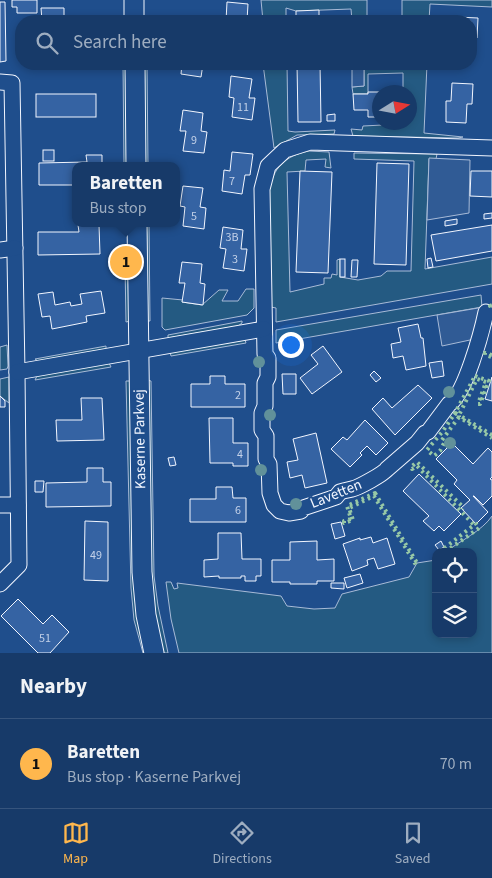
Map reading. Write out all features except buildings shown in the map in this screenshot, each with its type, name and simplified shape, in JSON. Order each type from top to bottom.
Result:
[{"type":"street","points":[[134,0],[134,15]]},
{"type":"street","points":[[135,70],[136,162]]},
{"type":"street","points":[[0,82],[12,83],[8,249],[18,372],[19,565],[0,584]]},
{"type":"street","name":"Lavetten","points":[[486,312],[480,336],[462,386],[452,402],[417,443],[381,475],[373,477],[352,490],[340,492],[336,497],[303,508],[301,511],[289,513],[280,510],[274,505],[270,493],[269,464],[266,459],[266,436],[262,430],[265,383],[268,377],[268,358],[265,354],[264,329],[262,189],[268,166],[286,150],[310,142],[492,148]]},
{"type":"street","name":"Kaserne Parkvej","points":[[137,227],[142,572],[146,615],[154,653]]},
{"type":"street","points":[[18,372],[264,329]]},
{"type":"street","points":[[0,505],[18,505]]},
{"type":"shaded area","points":[[261,0],[367,0],[367,15],[352,15],[351,9],[296,11],[286,8],[286,15],[262,15]]},
{"type":"shaded area","points":[[402,0],[492,0],[492,7],[430,4],[429,15],[402,15]]},
{"type":"shaded area","points":[[123,70],[126,70],[128,162],[124,162]]},
{"type":"shaded area","points":[[143,70],[147,70],[148,162],[145,162]]},
{"type":"shaded area","points":[[264,70],[287,70],[288,131],[335,130],[334,134],[297,135],[274,148]]},
{"type":"shaded area","points":[[352,70],[364,70],[364,86],[352,87]]},
{"type":"shaded area","points":[[364,70],[427,70],[424,133],[463,137],[353,136],[351,129],[362,130],[363,126],[372,126],[372,130],[417,130],[417,85],[403,85],[403,73],[368,74],[368,94],[353,94],[352,87],[364,86]]},
{"type":"shaded area","points":[[309,151],[329,152],[331,168],[325,167],[326,159],[306,160],[305,171],[287,172],[290,292],[324,284],[324,278],[331,278],[332,274],[337,275],[337,260],[340,259],[340,277],[358,280],[381,276],[387,271],[411,271],[414,161],[354,159],[354,153],[437,154],[436,159],[429,159],[425,269],[492,257],[492,284],[276,322],[276,308],[271,307],[269,192],[277,169],[293,156]]},
{"type":"shaded area","points":[[429,158],[470,160],[469,213],[427,220]]},
{"type":"shaded area","points":[[145,227],[149,227],[150,321],[147,321]]},
{"type":"shaded area","points":[[125,265],[129,265],[130,321],[126,322]]},
{"type":"shaded area","points":[[246,289],[254,289],[254,308],[247,315],[165,330],[162,327],[162,298],[183,300],[182,302],[202,305],[219,290],[228,290],[222,301],[238,301]]},
{"type":"shaded area","points":[[481,295],[482,307],[276,343],[276,330]]},
{"type":"shaded area","points":[[490,306],[484,337],[442,346],[437,315]]},
{"type":"shaded area","points":[[242,321],[238,326],[168,338],[168,335]]},
{"type":"shaded area","points":[[245,340],[246,343],[171,356],[170,352]]},
{"type":"shaded area","points":[[7,345],[8,366],[7,369],[0,370],[0,347]]},
{"type":"shaded area","points":[[106,346],[106,349],[38,361],[35,359]]},
{"type":"shaded area","points":[[109,363],[111,367],[35,380],[37,376]]},
{"type":"shaded area","points":[[9,377],[9,403],[0,396],[0,379]]},
{"type":"shaded area","points":[[147,380],[151,381],[154,576],[168,653],[164,653],[157,628],[151,576]]},
{"type":"shaded area","points":[[126,381],[131,381],[147,653],[143,653],[134,620],[131,588]]},
{"type":"shaded area","points":[[492,516],[492,653],[179,653],[171,619],[166,582],[171,582],[174,589],[178,588],[177,583],[281,596],[287,606],[314,609],[335,608],[342,594],[409,577],[417,563],[432,561],[432,638],[477,638],[477,548],[451,548],[477,531]]},
{"type":"hedge","points":[[492,305],[490,306],[492,306]]},
{"type":"hedge","points":[[492,355],[485,353],[485,355],[492,357]]},
{"type":"hedge","points":[[475,376],[489,381],[480,404],[478,404],[486,382],[477,379],[459,415],[455,413],[475,376]]},
{"type":"hedge","points":[[455,413],[459,417],[442,440],[444,443],[440,451],[434,456],[427,450],[455,413]]},
{"type":"hedge","points":[[492,435],[459,415],[459,417],[492,438]]},
{"type":"hedge","points":[[445,548],[474,525],[417,466],[412,469],[411,467],[417,462],[463,507],[462,509]]},
{"type":"hedge","points":[[375,493],[417,563],[416,565],[374,496],[349,508],[353,520],[344,523],[344,521],[351,519],[347,506],[375,493]]},
{"type":"hedge","points":[[451,548],[479,528],[474,521]]},
{"type":"place","name":"Baretten","points":[[126,262]]}]
